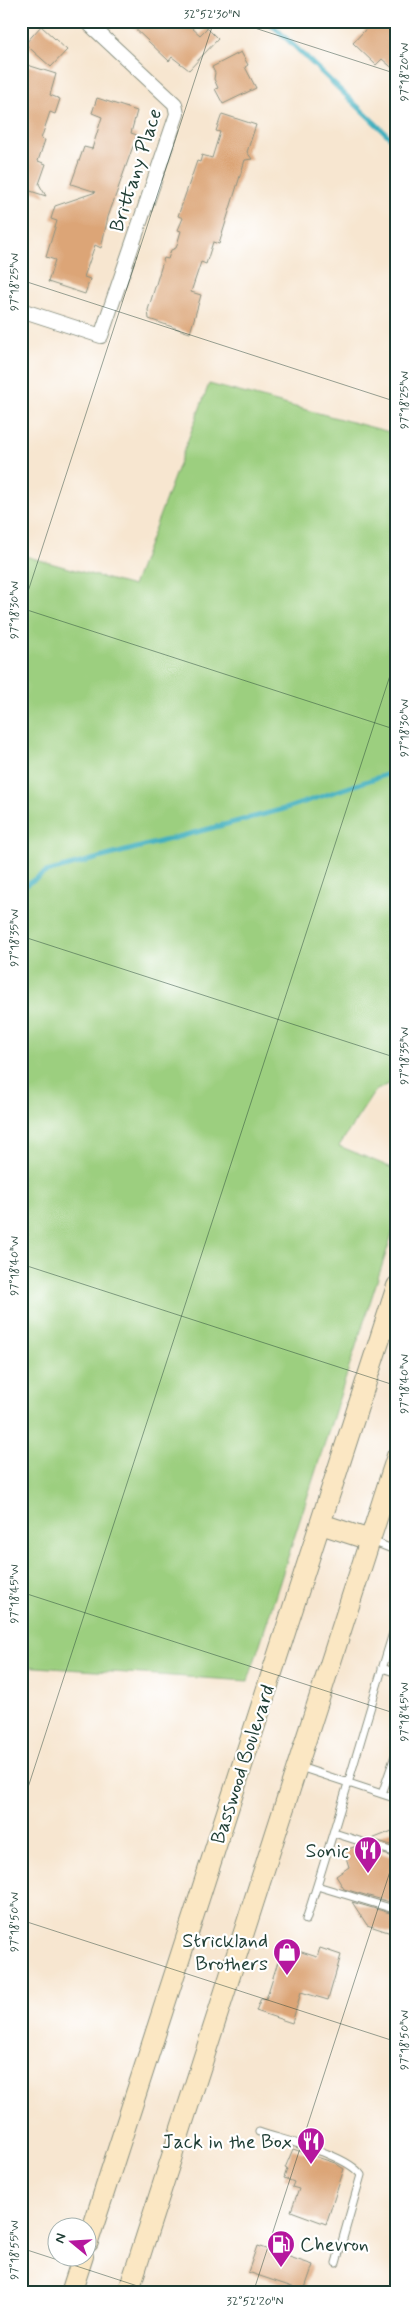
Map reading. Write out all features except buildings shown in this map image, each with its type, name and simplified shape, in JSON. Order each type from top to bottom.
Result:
[{"type":"main road","name":"Basswood Boulevard","points":[[96,2216],[397,1286]]},
{"type":"main road","points":[[128,2293],[397,1456]]},
{"type":"main road","points":[[321,1524],[370,1540]]},
{"type":"main road","points":[[71,2293],[80,2266]]},
{"type":"street","name":"Brittany Place","points":[[21,310],[101,336],[177,114],[175,104],[86,21]]},
{"type":"lane","points":[[370,1540],[397,1550]]},
{"type":"lane","points":[[306,1920],[334,1833],[347,1782],[397,1620]]},
{"type":"lane","points":[[382,1668],[397,1673]]},
{"type":"lane","points":[[382,1794],[397,1750]]},
{"type":"lane","points":[[297,1766],[397,1799]]},
{"type":"lane","points":[[334,1833],[397,1854]]},
{"type":"lane","points":[[317,1886],[397,1910]]},
{"type":"lane","points":[[259,2132],[344,2160],[357,2169],[361,2175],[336,2263]]},
{"type":"green space","points":[[209,384],[397,434],[397,1080],[375,1091],[339,1146],[397,1170],[397,1219],[248,1681],[21,1666],[21,555],[133,586]]},
{"type":"waterway","points":[[268,21],[397,144]]},
{"type":"waterway","points":[[21,888],[46,872],[284,809],[397,771]]},
{"type":"place","name":"Sonic","points":[[368,1874]]},
{"type":"place","name":"Strickland Brothers","points":[[287,1976]]},
{"type":"place","name":"Jack in the Box","points":[[311,2165]]},
{"type":"place","name":"Chevron","points":[[281,2268]]}]
